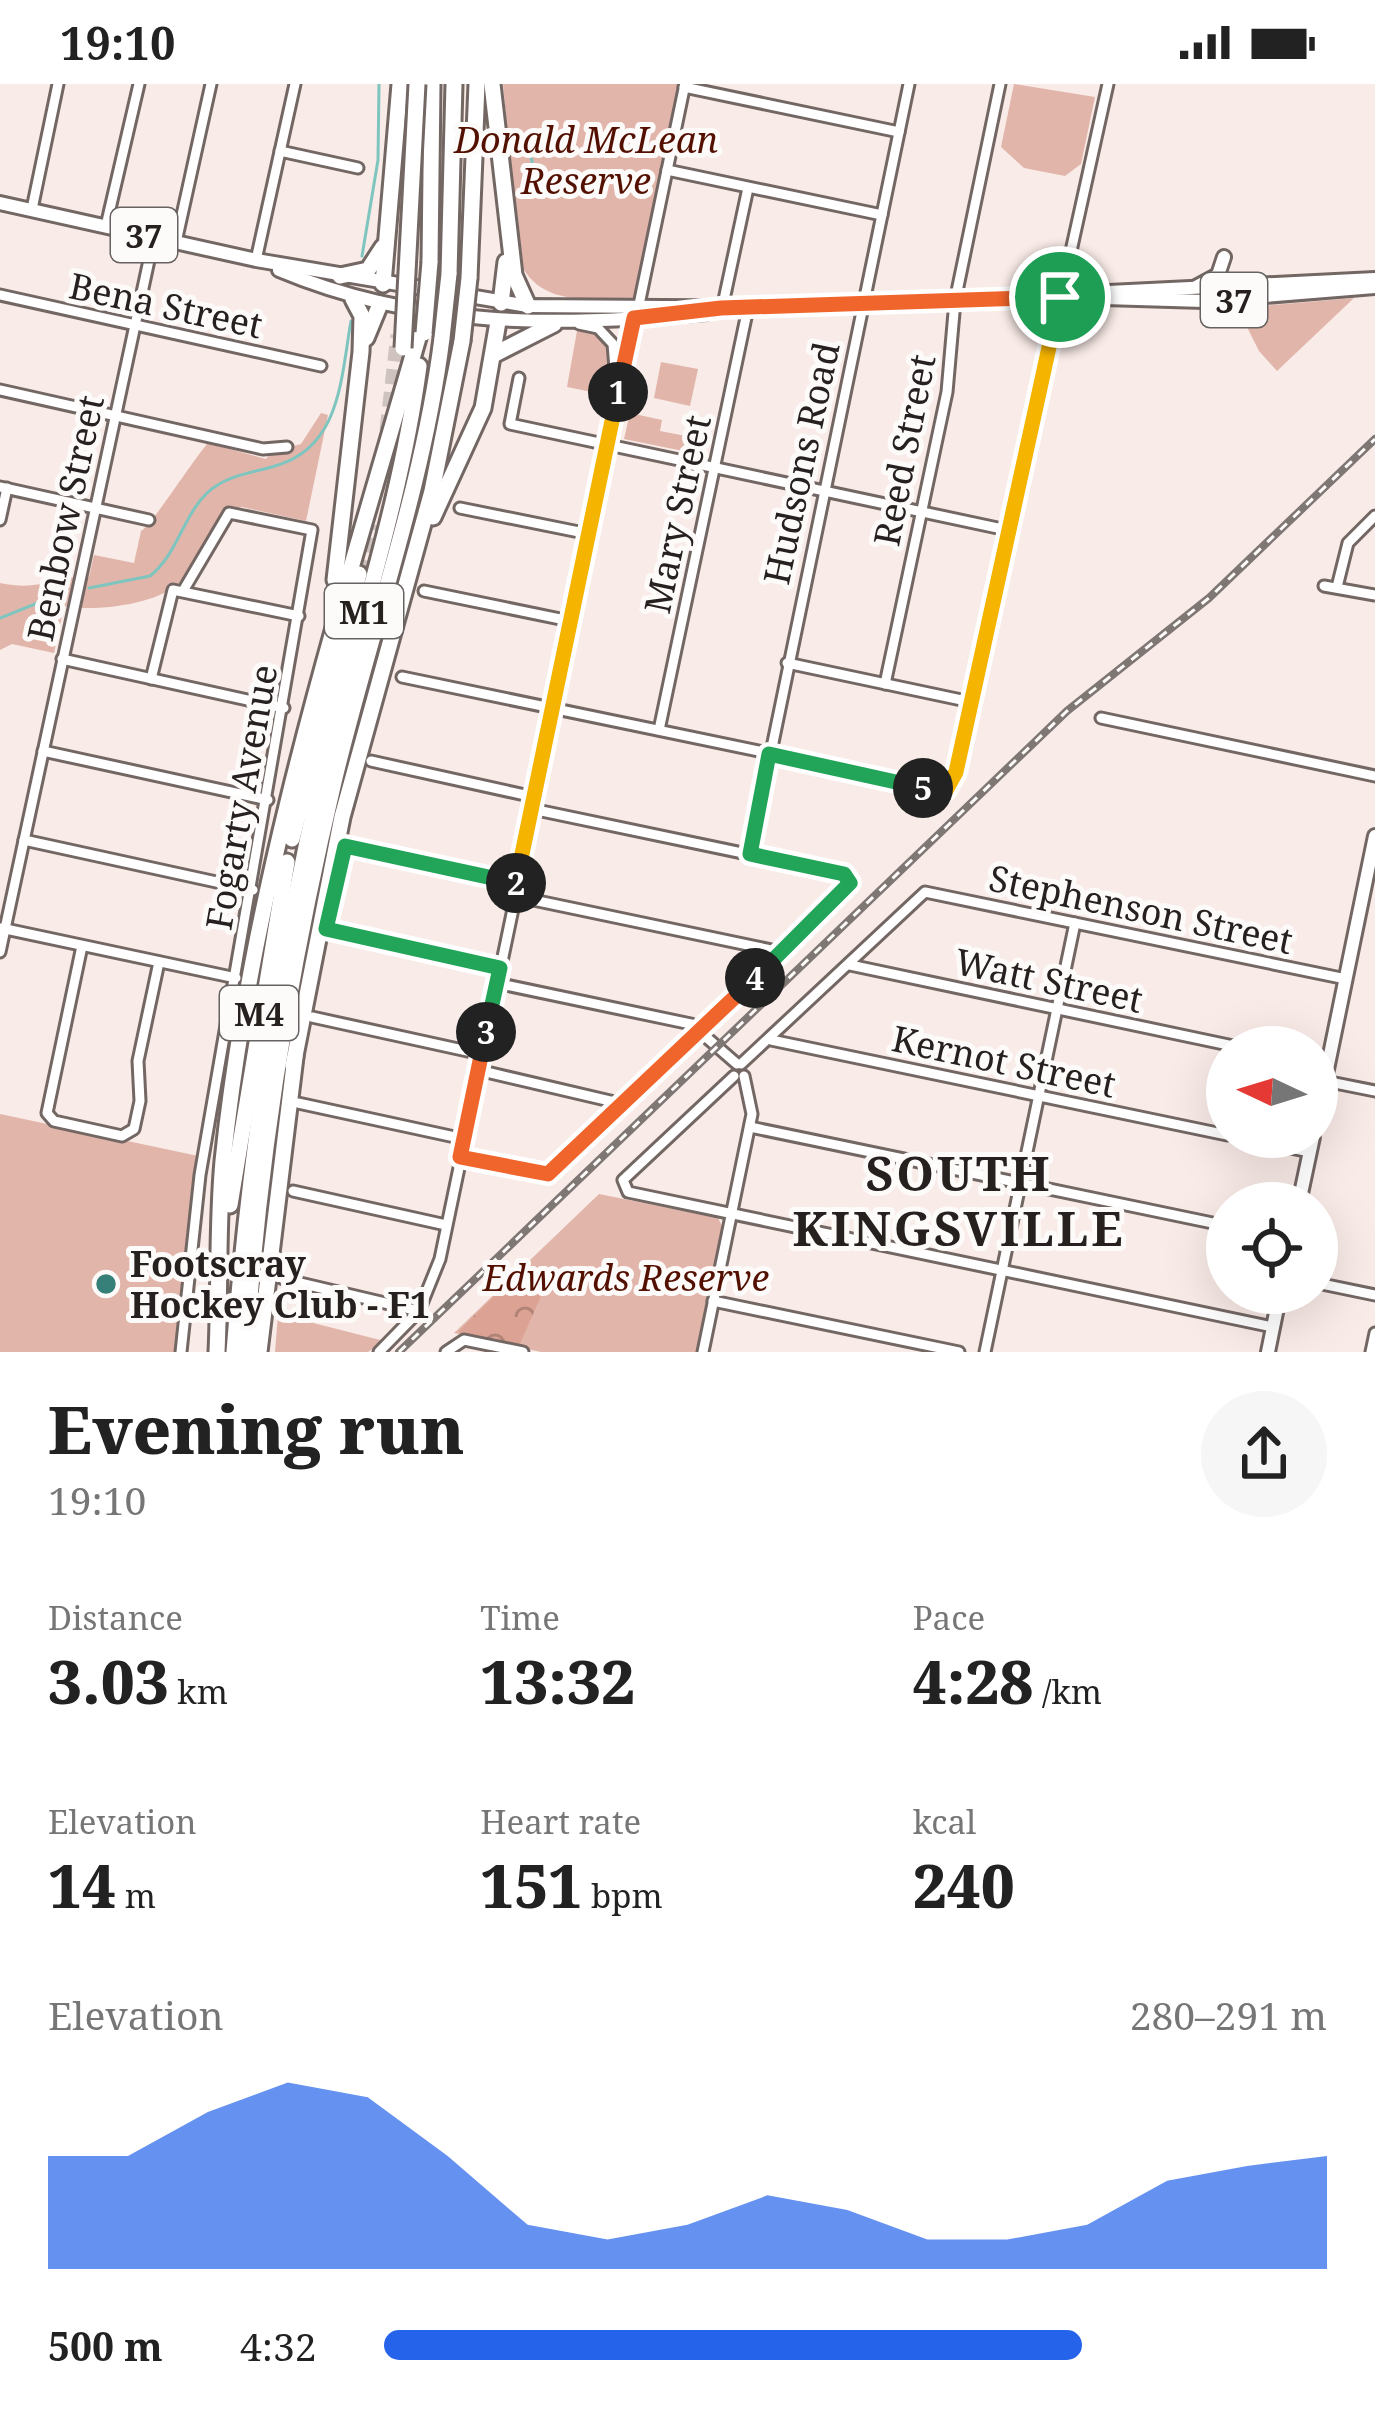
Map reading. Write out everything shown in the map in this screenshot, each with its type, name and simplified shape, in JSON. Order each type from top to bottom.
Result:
[{"type":"highway","points":[[383,284],[400,84]]},
{"type":"highway","points":[[363,520],[403,348],[417,84]]},
{"type":"highway","name":"M1","points":[[234,1352],[249,1190],[286,946],[337,712],[392,509],[428,301],[431,84]]},
{"type":"highway","name":"M1","points":[[246,1352],[269,1136],[316,861],[415,479],[442,338],[449,274],[454,84]]},
{"type":"highway","name":"M1","points":[[293,1066],[326,888],[370,707],[432,491],[462,341],[473,219],[477,84]]},
{"type":"highway","points":[[492,84],[514,275],[528,306]]},
{"type":"highway","points":[[500,303],[508,199]]},
{"type":"highway","points":[[340,276],[373,265],[388,222]]},
{"type":"highway","points":[[305,731],[340,551],[361,352],[362,316],[353,299]]},
{"type":"highway","points":[[361,352],[380,304]]},
{"type":"highway","points":[[370,707],[434,515],[483,408],[498,322]]},
{"type":"highway","points":[[495,354],[554,324]]},
{"type":"highway","name":"M1","points":[[217,1352],[218,1241],[227,1136],[305,731],[363,520],[422,332]]},
{"type":"highway","name":"M4","points":[[218,1330],[233,1173],[274,929],[299,806],[359,574]]},
{"type":"highway","name":"M1","points":[[259,1352],[316,861]]},
{"type":"main road","name":"37","points":[[0,199],[256,260],[528,306],[636,312],[1375,283]]},
{"type":"main road","points":[[1190,290],[1217,275],[1224,256]]},
{"type":"main road","name":"37","points":[[256,260],[353,299],[498,322],[578,323],[636,312]]},
{"type":"main road","name":"37","points":[[1097,296],[1185,302],[1375,283]]},
{"type":"main road","points":[[380,304],[383,284]]},
{"type":"main road","points":[[498,322],[500,303]]},
{"type":"main road","points":[[1333,1026],[1375,836]]},
{"type":"main road","points":[[1268,1352],[1276,1314]]},
{"type":"street","points":[[32,209],[58,84]]},
{"type":"street","points":[[106,226],[140,84]]},
{"type":"street","points":[[176,242],[211,84]]},
{"type":"street","points":[[256,260],[295,84]]},
{"type":"street","name":"Hudsons Road","points":[[750,854],[909,84]]},
{"type":"street","name":"Reed Street","points":[[885,684],[947,392],[955,301],[1000,84]]},
{"type":"street","points":[[402,677],[946,790],[956,772],[1108,85],[1095,84]]},
{"type":"street","points":[[379,1352],[418,1311],[432,1286],[685,86],[899,132]]},
{"type":"street","points":[[280,151],[358,168]]},
{"type":"street","points":[[667,170],[882,215]]},
{"type":"street","points":[[722,308],[748,188]]},
{"type":"street","name":"Benbow Street","points":[[0,952],[154,237]]},
{"type":"street","name":"Bena Street","points":[[0,295],[321,367]]},
{"type":"street","name":"Mary Street","points":[[659,730],[748,308]]},
{"type":"street","points":[[578,323],[598,328],[613,344],[617,398]]},
{"type":"street","points":[[519,378],[510,424],[1007,530]]},
{"type":"street","points":[[0,389],[263,449],[287,447]]},
{"type":"street","points":[[0,520],[3,487],[149,520]]},
{"type":"street","points":[[460,508],[589,534]]},
{"type":"street","name":"Fogarty Avenue","points":[[179,590],[232,512],[309,528],[314,537],[192,1229],[181,1352]]},
{"type":"street","points":[[1337,587],[1348,543],[1375,516]]},
{"type":"street","points":[[1324,586],[1375,595]]},
{"type":"street","points":[[151,679],[170,594],[179,590],[299,616]]},
{"type":"street","points":[[424,591],[570,621]]},
{"type":"street","points":[[62,659],[284,709]]},
{"type":"street","points":[[787,663],[971,702]]},
{"type":"street","points":[[1101,718],[1375,776]]},
{"type":"street","points":[[43,751],[268,800]]},
{"type":"street","points":[[371,761],[850,879],[844,892],[548,1174],[460,1157]]},
{"type":"street","points":[[24,840],[253,890]]},
{"type":"street","points":[[500,968],[326,929],[349,846],[517,883]]},
{"type":"street","name":"Stephenson Street","points":[[850,964],[925,892],[1346,979]]},
{"type":"street","points":[[514,896],[782,952]]},
{"type":"street","points":[[985,1352],[1075,923]]},
{"type":"street","points":[[3,928],[236,978]]},
{"type":"street","points":[[82,946],[47,1113],[53,1121],[122,1136],[132,1133],[137,1115],[138,1060],[159,962]]},
{"type":"street","points":[[850,964],[623,1180],[628,1192],[1274,1327]]},
{"type":"street","name":"Watt Street","points":[[850,964],[1206,1040]]},
{"type":"street","points":[[496,983],[701,1030],[740,1069],[751,1096],[750,1126],[703,1352]]},
{"type":"street","points":[[312,1017],[482,1054]]},
{"type":"street","name":"Kernot Street","points":[[771,1040],[1206,1131]]},
{"type":"street","points":[[478,1070],[623,1104]]},
{"type":"street","points":[[1338,1084],[1375,1091]]},
{"type":"street","points":[[298,1102],[464,1139]]},
{"type":"street","points":[[750,1126],[1206,1222]]},
{"type":"street","points":[[292,1191],[446,1225]]},
{"type":"street","points":[[283,1279],[418,1311]]},
{"type":"street","points":[[1338,1287],[1375,1295]]},
{"type":"street","points":[[713,1301],[959,1352]]},
{"type":"street","points":[[1371,1352],[1375,1333]]},
{"type":"street","points":[[446,1352],[464,1340],[523,1352]]},
{"type":"green space","name":"Donald McLean Reserve","points":[[503,84],[680,84],[634,298],[568,297],[540,287],[528,276],[519,261]]},
{"type":"green space","points":[[1014,84],[1095,97],[1081,164],[1065,176],[1024,168],[1001,147]]},
{"type":"green space","points":[[1354,298],[1277,371],[1259,351],[1245,323],[1251,307]]},
{"type":"green space","points":[[577,331],[592,332],[609,347],[607,395],[567,387]]},
{"type":"green space","points":[[661,362],[698,369],[690,406],[654,398]]},
{"type":"green space","points":[[321,413],[328,415],[306,521],[242,507],[223,511],[190,570],[166,592],[122,605],[64,606],[54,653],[12,644],[0,650],[0,583],[27,586],[89,577],[94,555],[134,563],[141,531],[208,443],[266,459],[272,452],[301,444]]},
{"type":"green space","points":[[630,413],[662,420],[660,431],[691,437],[688,452],[624,439]]},
{"type":"green space","points":[[0,1114],[203,1157],[181,1352],[0,1352]]},
{"type":"green space","name":"Edwards Reserve","points":[[599,1194],[718,1218],[722,1226],[700,1352],[541,1352],[454,1333]]},
{"type":"green space","points":[[525,1265],[541,1296],[519,1346],[458,1332]]},
{"type":"green space","points":[[278,1314],[384,1341],[368,1352],[275,1352]]},
{"type":"waterway","points":[[362,256],[378,160],[379,84]]},
{"type":"waterway","points":[[525,139],[537,177]]},
{"type":"waterway","points":[[89,588],[150,576],[214,487],[297,457],[313,444],[334,408],[351,321]]},
{"type":"waterway","points":[[0,618],[65,592]]},
{"type":"tunnel","points":[[404,101],[407,167]]},
{"type":"tunnel","points":[[387,430],[398,335]]},
{"type":"tunnel","points":[[359,574],[370,524]]},
{"type":"tunnel","points":[[281,1093],[292,1028]]},
{"type":"railway","points":[[399,1352],[1067,711],[1209,598],[1375,439]]},
{"type":"place","name":"Footscray Hockey Club - F1","points":[[106,1284]]},
{"type":"district","name":"SOUTH KINGSVILLE","points":[[959,1200]]},
{"type":"route","points":[[1060,297],[951,783],[938,791],[769,754],[750,854],[847,875],[848,888],[552,1172],[460,1157],[500,968],[326,929],[345,846],[517,883],[634,318],[705,314],[721,308],[1060,297]]}]
